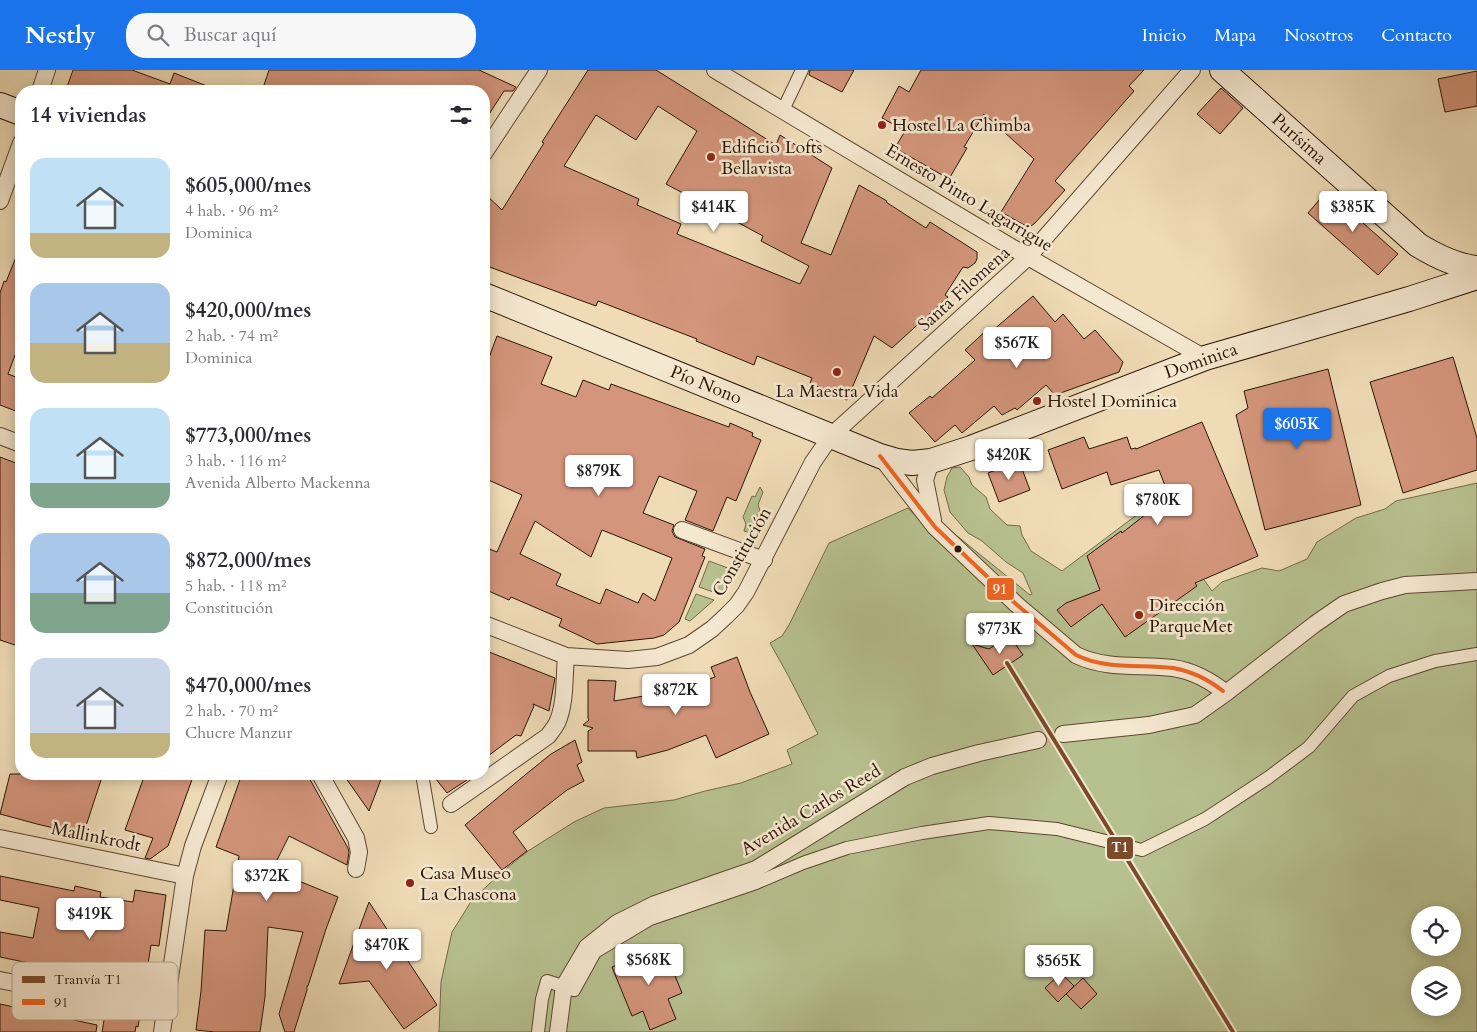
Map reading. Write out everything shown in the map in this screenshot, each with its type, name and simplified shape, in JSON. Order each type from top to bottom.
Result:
[{"type":"main road","name":"Purísima","points":[[1222,70],[1418,245],[1444,259],[1477,268]]},
{"type":"main road","points":[[0,105],[15,111]]},
{"type":"main road","points":[[1409,299],[1425,285],[1428,274],[1425,253],[1418,245]]},
{"type":"main road","name":"Dominica","points":[[931,461],[971,448],[1205,358],[1409,299],[1477,277]]},
{"type":"main road","name":"Pío Nono","points":[[490,297],[880,456],[912,463],[931,461]]},
{"type":"street","points":[[42,85],[47,70]]},
{"type":"street","points":[[490,143],[539,70]]},
{"type":"street","name":"Ernesto Pinto Lagarrigue","points":[[715,70],[1028,257],[1205,358]]},
{"type":"street","points":[[782,110],[802,70]]},
{"type":"street","name":"Santa Filomena","points":[[831,436],[1028,257],[1192,70]]},
{"type":"street","points":[[0,201],[15,160]]},
{"type":"street","points":[[0,436],[15,442]]},
{"type":"street","name":"Constitución","points":[[490,626],[566,656],[628,660],[657,657],[689,645],[712,629],[737,605],[746,592],[813,462],[831,436]]},
{"type":"street","points":[[880,456],[935,527],[1016,604],[1076,655],[1085,660],[1107,664],[1175,668],[1211,681],[1226,693]]},
{"type":"street","points":[[931,461],[925,480],[935,527]]},
{"type":"street","points":[[682,530],[764,560]]},
{"type":"street","points":[[1062,734],[1149,725],[1195,715],[1344,604],[1406,585],[1477,581]]},
{"type":"street","points":[[538,1032],[542,999],[548,980],[569,988],[595,952],[650,919],[756,883],[803,863],[847,848],[922,832],[989,823],[1057,829],[1142,850],[1205,819],[1268,777],[1309,747],[1353,696],[1389,676],[1435,661],[1477,654]]},
{"type":"street","points":[[490,777],[548,736],[556,724],[560,716],[563,700],[566,656]]},
{"type":"street","name":"Avenida Carlos Reed","points":[[558,1032],[569,988],[587,946],[617,923],[656,904],[756,869],[905,777],[932,766],[1038,740]]},
{"type":"street","points":[[172,962],[185,876],[193,846],[218,780]]},
{"type":"street","points":[[323,780],[356,838],[358,852],[356,869]]},
{"type":"street","points":[[423,780],[431,827]]},
{"type":"street","points":[[451,804],[485,780]]},
{"type":"street","name":"Mallinkrodt","points":[[0,838],[185,876]]},
{"type":"green space","points":[[960,467],[969,477],[972,485],[986,497],[990,509],[1007,525],[1020,526],[1022,535],[1031,551],[1062,571],[1150,505],[1212,591],[1222,582],[1262,568],[1279,571],[1307,559],[1317,542],[1356,518],[1385,509],[1396,501],[1477,483],[1477,1032],[439,1032],[441,982],[452,932],[472,900],[528,851],[574,822],[604,808],[674,800],[741,783],[792,764],[787,750],[818,734],[770,643],[782,636],[789,625],[829,543],[908,508],[931,532],[941,523],[1030,595],[1032,594],[1023,573],[1006,562],[982,541],[968,533],[950,512],[944,490],[947,477],[952,468]]},
{"type":"green space","points":[[760,487],[763,492],[758,505],[760,510],[751,533],[744,531],[746,524],[743,517],[752,496],[755,497]]},
{"type":"green space","points":[[709,561],[736,571],[727,587],[719,594],[699,587]]},
{"type":"green space","points":[[696,594],[714,600],[690,621],[685,619]]},
{"type":"building","points":[[73,70],[132,70],[170,84],[174,73],[204,85],[68,85]]},
{"type":"building","points":[[269,70],[479,70],[516,87],[513,91],[504,91],[490,113],[490,85],[264,85]]},
{"type":"building","points":[[588,70],[656,70],[776,145],[780,135],[832,168],[801,243],[831,255],[859,185],[887,201],[926,228],[930,222],[977,252],[977,259],[968,268],[963,267],[945,295],[948,297],[892,348],[874,336],[847,400],[810,383],[812,378],[757,356],[754,365],[696,341],[697,339],[598,301],[596,306],[490,267],[490,199],[502,210],[544,143],[542,142]],"holes":[[[658,106],[697,131],[666,184],[763,236],[761,241],[809,266],[800,284],[677,234],[681,224],[637,205],[639,199],[564,166],[596,115],[636,140]]]},
{"type":"building","points":[[810,70],[854,70],[842,92],[809,75]]},
{"type":"building","points":[[921,70],[1144,70],[1129,86],[1134,91],[1055,181],[1065,190],[1035,223],[1031,226],[1026,226],[1001,212],[1034,159],[984,114],[964,147],[967,148],[949,179],[895,148],[905,131],[882,118],[899,86],[909,92]]},
{"type":"building","points":[[1477,71],[1477,106],[1445,112],[1438,79]]},
{"type":"building","points":[[1221,88],[1243,108],[1220,134],[1197,114]]},
{"type":"building","points":[[1327,191],[1398,254],[1378,275],[1308,213]]},
{"type":"building","points":[[15,260],[15,355],[8,374],[15,377],[15,411],[0,405],[0,293],[4,281],[6,282]]},
{"type":"building","points":[[1033,296],[1055,322],[1063,314],[1084,339],[1095,330],[1123,362],[1119,372],[1055,395],[1046,385],[1017,410],[1015,408],[1002,415],[994,406],[962,433],[955,425],[935,442],[909,413],[930,396],[932,398],[975,360],[965,350],[989,328],[992,331]]},
{"type":"building","points":[[497,336],[552,357],[541,384],[576,397],[583,380],[609,390],[611,384],[729,427],[730,423],[753,433],[752,436],[761,440],[736,501],[727,497],[713,531],[685,520],[697,491],[659,476],[643,513],[674,525],[672,531],[675,537],[705,549],[702,556],[705,557],[679,622],[664,635],[654,638],[597,644],[559,626],[562,619],[511,597],[509,600],[490,592],[490,549],[497,552],[522,495],[490,481],[490,355]],"holes":[[[535,521],[591,557],[602,530],[672,558],[655,601],[643,593],[638,603],[606,589],[600,604],[556,585],[561,574],[520,554]]]},
{"type":"building","points":[[1453,357],[1477,438],[1477,470],[1403,493],[1370,382]]},
{"type":"building","points":[[1328,369],[1361,505],[1265,530],[1236,415],[1248,408],[1244,391]]},
{"type":"building","points":[[1202,422],[1258,556],[1195,583],[1197,586],[1125,637],[1102,604],[1071,627],[1057,610],[1066,603],[1100,590],[1087,556],[1121,531],[1122,533],[1169,496],[1159,470],[1111,485],[1107,472],[1062,489],[1048,450],[1084,437],[1089,449],[1127,437],[1131,449],[1136,449]]},
{"type":"building","points":[[0,457],[15,463],[15,645],[0,640]]},
{"type":"building","points":[[1019,461],[1030,490],[999,502],[988,473]]},
{"type":"building","points":[[1009,635],[1023,655],[993,675],[972,644],[989,649]]},
{"type":"building","points":[[490,652],[555,678],[549,711],[533,704],[534,706],[521,736],[516,735],[490,754]]},
{"type":"building","points":[[737,657],[769,734],[716,758],[706,735],[668,750],[637,758],[636,751],[588,751],[588,731],[593,728],[583,725],[589,720],[588,680],[616,681],[614,701],[674,691],[715,677],[711,667]]},
{"type":"building","points":[[575,740],[582,762],[577,765],[584,781],[567,790],[513,832],[527,851],[502,870],[465,825],[551,754]]},
{"type":"building","points":[[10,774],[15,774],[15,780],[101,780],[83,835],[0,814]]},
{"type":"building","points":[[143,780],[192,780],[168,846],[150,859],[145,858],[153,838],[125,830]]},
{"type":"building","points":[[240,780],[310,780],[348,848],[347,865],[289,836],[272,870],[338,897],[307,986],[294,1032],[285,1032],[279,1014],[303,932],[268,927],[265,997],[260,1032],[196,1030],[205,930],[226,931],[239,856],[216,847]]},
{"type":"building","points":[[347,780],[381,780],[369,811]]},
{"type":"building","points":[[437,780],[467,780],[447,793]]},
{"type":"building","points":[[0,876],[74,891],[75,886],[101,892],[100,897],[133,902],[135,890],[166,895],[159,946],[151,945],[148,962],[24,962],[0,957],[0,932],[33,938],[39,908],[0,900]]},
{"type":"building","points":[[369,902],[437,1005],[404,1029],[369,981],[339,984]]},
{"type":"building","points":[[663,946],[682,993],[668,999],[676,1019],[650,1030],[643,1011],[632,1016],[612,967]]},
{"type":"building","points":[[1061,973],[1074,986],[1058,1002],[1045,988]]},
{"type":"building","points":[[1083,978],[1097,994],[1081,1009],[1066,994]]},
{"type":"building","points":[[0,1004],[12,1007],[12,1020],[74,1020],[97,1025],[96,1032],[0,1032]]},
{"type":"building","points":[[104,1020],[139,1020],[135,1032],[102,1032]]},
{"type":"tunnel","points":[[1038,740],[1063,734]]},
{"type":"tram line","name":"T1","points":[[1007,663],[1233,1032]]},
{"type":"transit line","name":"91","points":[[880,456],[935,527],[1016,604],[1076,655],[1087,660],[1111,665],[1180,669],[1200,676],[1223,691]]},
{"type":"place","name":"Hostel La Chimba","points":[[882,125]]},
{"type":"place","name":"Edificio Lofts Bellavista","points":[[711,157]]},
{"type":"place","name":"La Maestra Vida","points":[[837,372]]},
{"type":"place","name":"Hostel Dominica","points":[[1037,401]]},
{"type":"place","name":"Dirección ParqueMet","points":[[1139,615]]},
{"type":"place","name":"Casa Museo La Chascona","points":[[410,883]]}]
